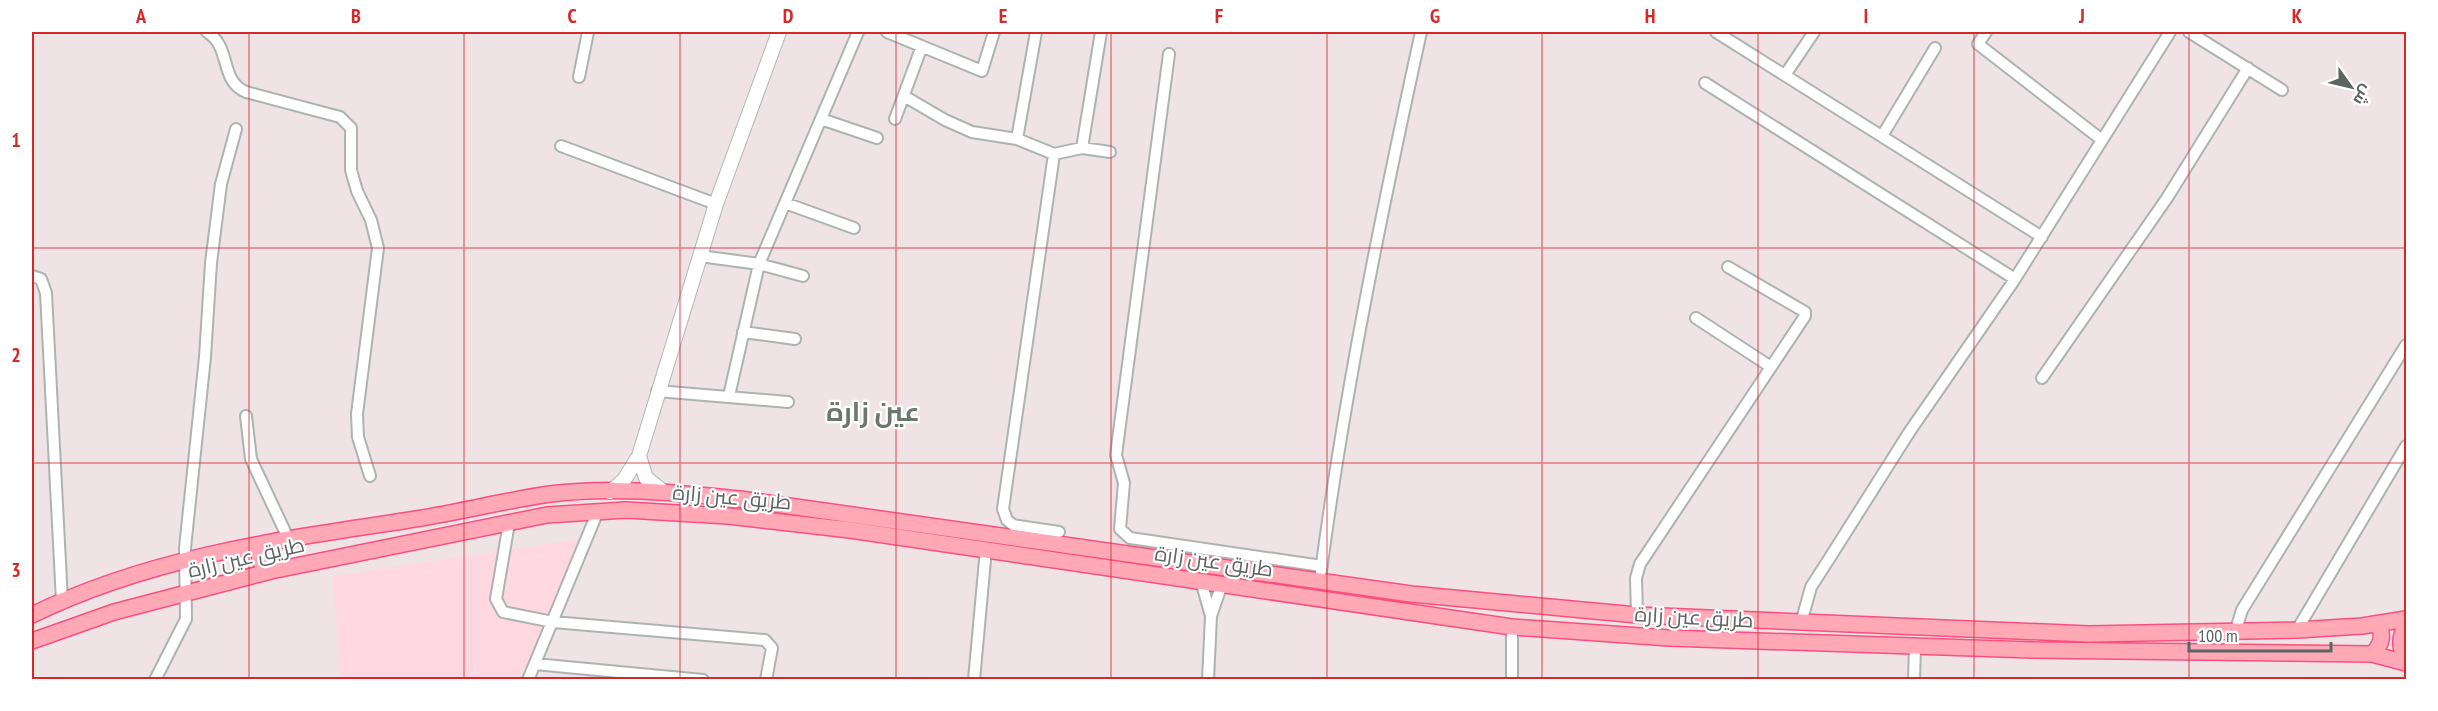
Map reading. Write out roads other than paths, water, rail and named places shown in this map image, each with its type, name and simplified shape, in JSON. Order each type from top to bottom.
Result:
[{"type":"main road","points":[[610,492],[624,480],[639,456],[716,204],[779,32]]},
{"type":"main road","points":[[639,456],[646,478],[664,492]]},
{"type":"main road","name":"طريق عين زارة","points":[[32,615],[62,601],[184,560],[288,538],[416,520],[552,494],[664,492],[863,515],[1320,582],[1456,599],[1637,615],[2089,634],[2235,633],[2378,624],[2406,619]]},
{"type":"main road","name":"طريق عين زارة","points":[[32,640],[114,612],[271,571],[547,515],[626,510],[728,516],[986,549],[1512,627],[1669,638],[2032,650],[2372,654],[2406,661]]},
{"type":"main road","points":[[265,543],[260,550],[260,559],[263,566],[271,571]]},
{"type":"main road","points":[[2372,654],[2381,642],[2382,632],[2378,624]]},
{"type":"main road","points":[[2406,624],[2400,646],[2406,661]]},
{"type":"street","points":[[207,32],[222,46],[228,74],[236,86],[246,92],[340,117],[351,128],[351,170],[357,191],[371,220],[378,248],[357,426],[370,476]]},
{"type":"street","points":[[579,77],[588,32]]},
{"type":"street","points":[[729,396],[759,264],[858,32]]},
{"type":"street","points":[[887,32],[982,71],[994,32]]},
{"type":"street","points":[[1017,139],[1036,32]]},
{"type":"street","points":[[1082,148],[1101,32]]},
{"type":"street","points":[[1320,582],[1341,435],[1394,154],[1421,32]]},
{"type":"street","points":[[1785,75],[1814,32]]},
{"type":"street","points":[[1986,32],[1978,44],[2102,140]]},
{"type":"street","points":[[1801,623],[1811,587],[1910,431],[2015,279],[2170,32]]},
{"type":"street","points":[[2189,32],[2282,90]]},
{"type":"street","points":[[1722,33],[2042,237]]},
{"type":"street","points":[[895,119],[922,46]]},
{"type":"street","points":[[1882,136],[1935,48]]},
{"type":"street","points":[[1169,54],[1116,456],[1124,483],[1120,529],[1130,538],[1322,566]]},
{"type":"street","points":[[2042,378],[2168,198],[2248,69]]},
{"type":"street","points":[[1705,83],[2015,279]]},
{"type":"street","points":[[904,96],[963,129],[1017,139],[1054,154],[1082,148],[1110,152]]},
{"type":"street","points":[[821,119],[877,138]]},
{"type":"street","points":[[155,680],[184,626],[187,606],[184,592],[184,560],[213,252],[221,184],[236,129]]},
{"type":"street","points":[[561,146],[716,204]]},
{"type":"street","points":[[1054,154],[1003,509],[1006,520],[1012,525],[1059,532]]},
{"type":"street","points":[[785,203],[855,228]]},
{"type":"street","points":[[700,256],[759,264],[803,276]]},
{"type":"street","points":[[1637,615],[1636,578],[1640,564],[1803,320],[1805,312],[1728,267]]},
{"type":"street","points":[[32,276],[41,279],[46,293],[62,601]]},
{"type":"street","points":[[1696,318],[1771,367]]},
{"type":"street","points":[[743,332],[795,339]]},
{"type":"street","points":[[2235,633],[2242,610],[2406,345]]},
{"type":"street","points":[[657,391],[788,402]]},
{"type":"street","points":[[246,416],[251,459],[288,538]]},
{"type":"street","points":[[2297,630],[2406,446]]},
{"type":"street","points":[[528,680],[598,511]]},
{"type":"street","points":[[509,523],[496,603],[506,613],[553,622],[765,640],[772,648],[766,680]]},
{"type":"street","points":[[975,680],[986,549]]},
{"type":"street","points":[[1201,581],[1210,616],[1208,680]]},
{"type":"street","points":[[1210,616],[1222,584]]},
{"type":"street","points":[[1512,627],[1512,680]]},
{"type":"street","points":[[1914,680],[1915,646]]},
{"type":"street","points":[[535,664],[703,680]]},
{"type":"district","name":"عين زارة","points":[[873,411]]}]
